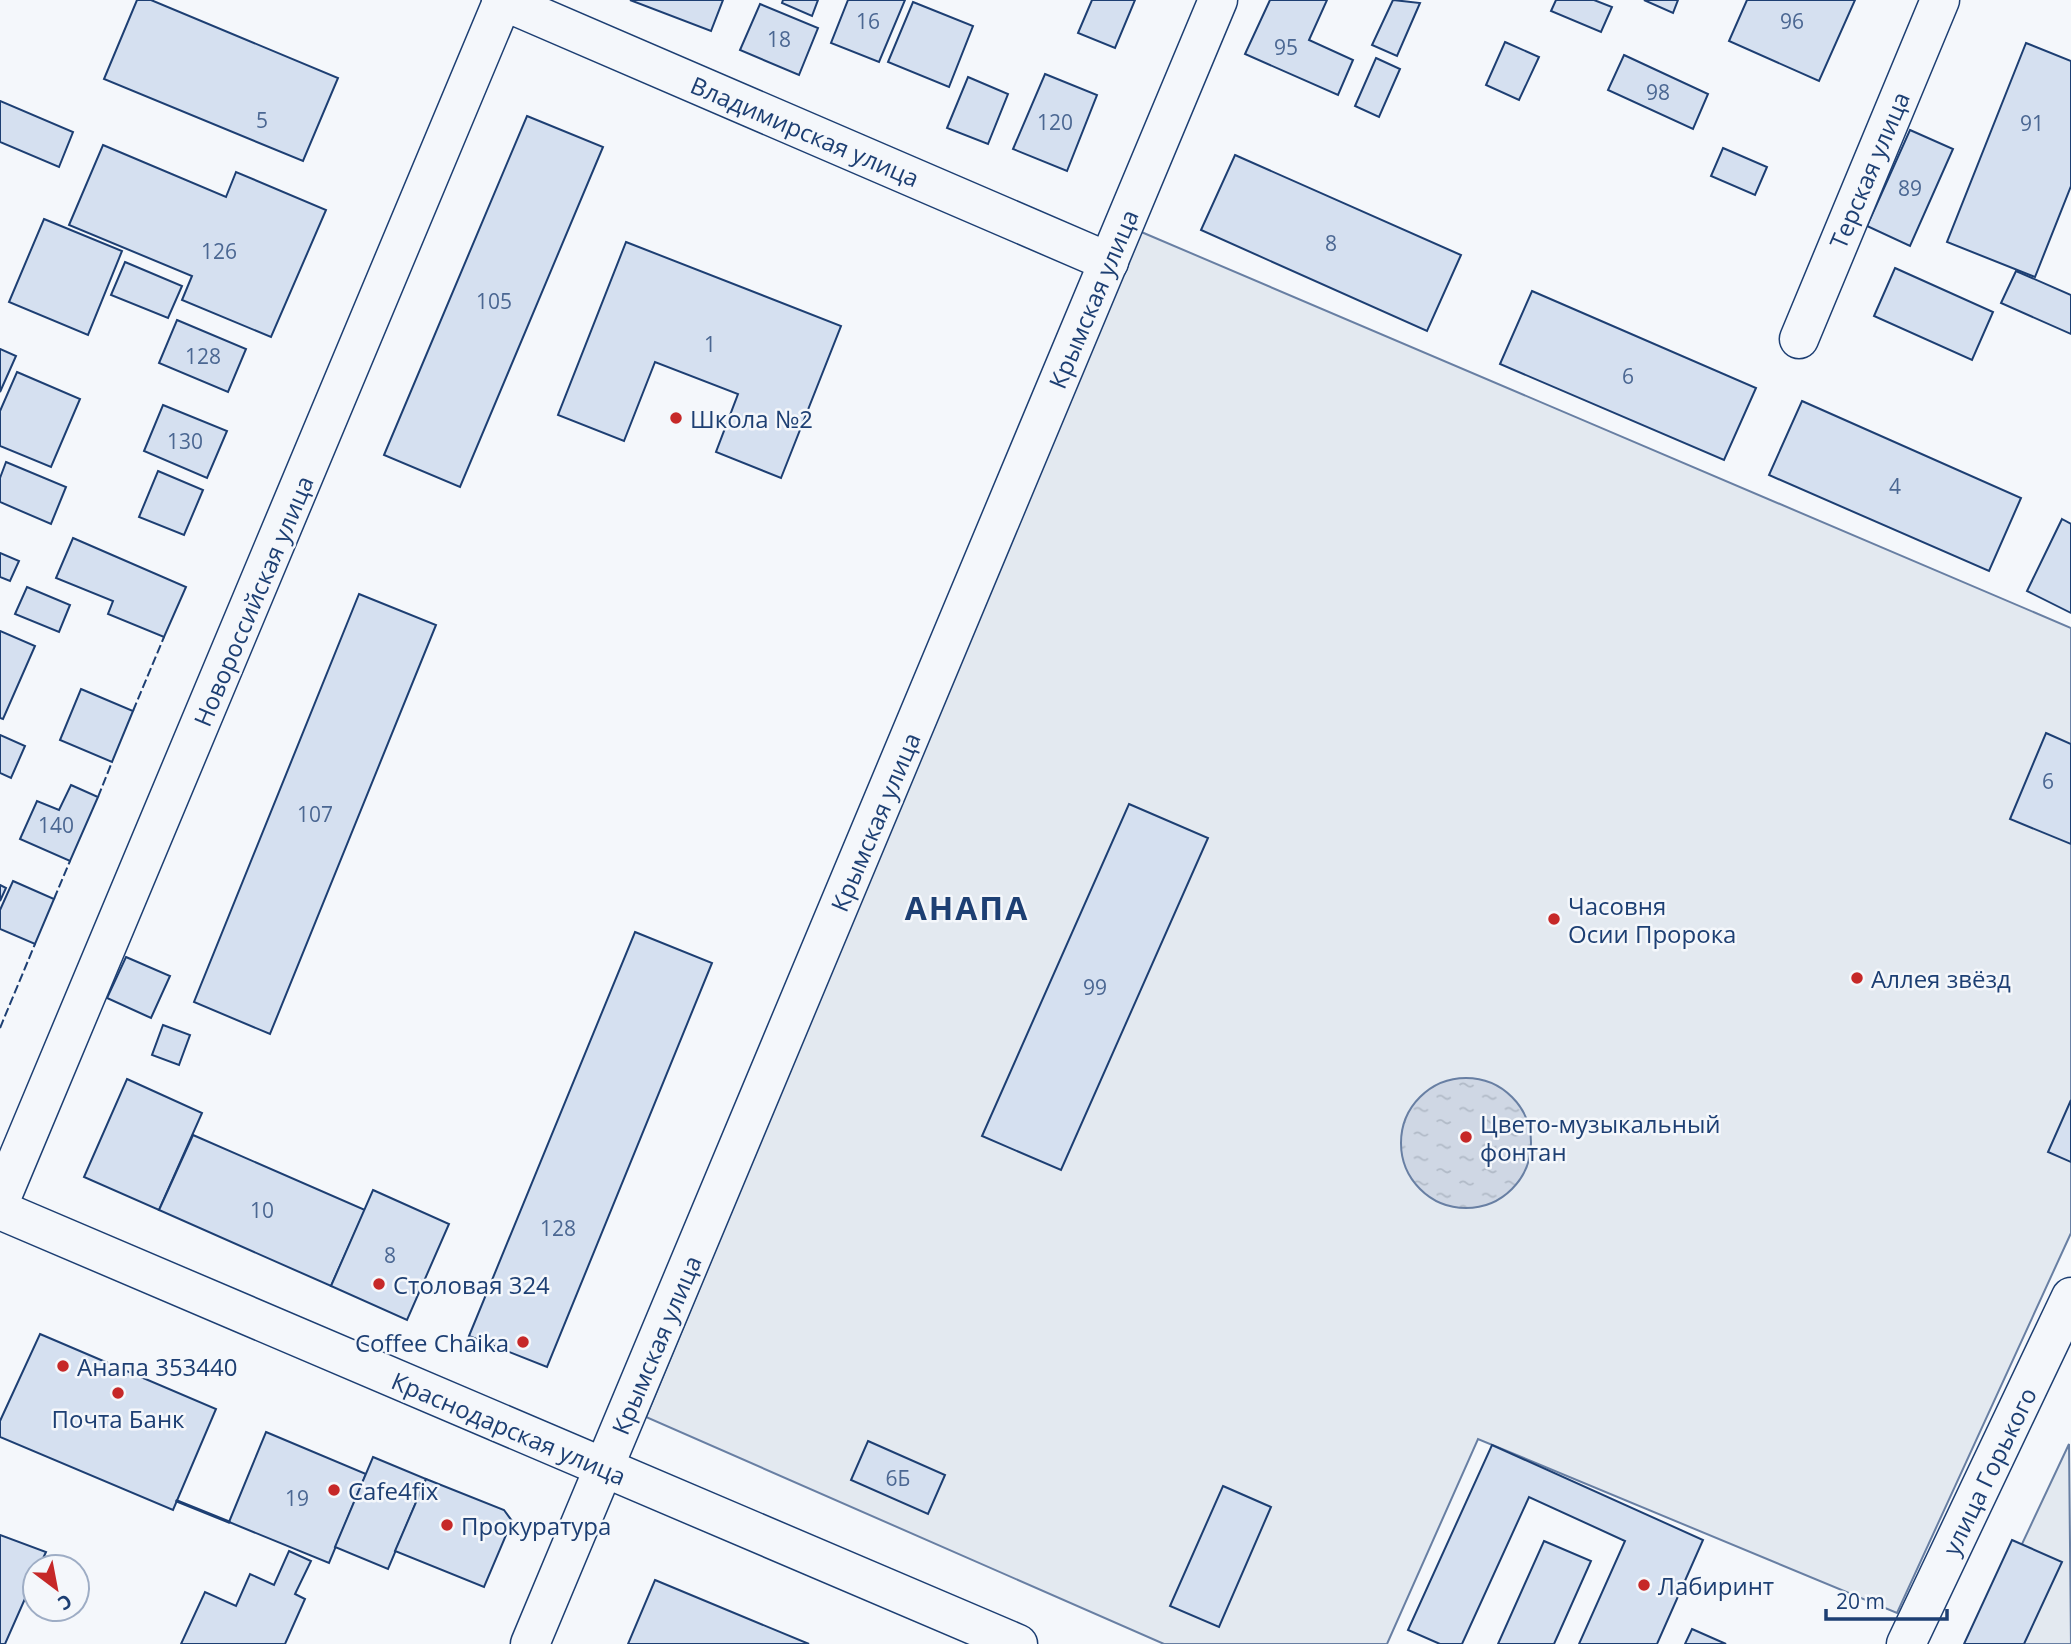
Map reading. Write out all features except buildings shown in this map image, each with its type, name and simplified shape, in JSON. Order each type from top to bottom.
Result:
[{"type":"street","name":"Владимирская улица","points":[[502,0],[1109,262]]},
{"type":"street","name":"Новороссийская улица","points":[[0,1202],[502,0]]},
{"type":"street","name":"Крымская улица","points":[[530,1644],[1218,0]]},
{"type":"street","name":"Терская улица","points":[[1799,340],[1940,0]]},
{"type":"street","name":"Краснодарская улица","points":[[0,1210],[1018,1644]]},
{"type":"street","name":"улица Горького","points":[[1906,1644],[2071,1297]]},
{"type":"shaded area","points":[[1139,231],[2071,628],[2071,1233],[1897,1613],[1478,1439],[1387,1644],[1164,1644],[646,1417]]},
{"type":"shaded area","points":[[2069,1444],[2071,1644],[1975,1644]]},
{"type":"water","name":"Цвето-музыкальный фонтан","points":[[1466,1078],[1491,1083],[1512,1097],[1526,1118],[1531,1143],[1526,1168],[1512,1189],[1491,1203],[1466,1208],[1441,1203],[1420,1189],[1406,1168],[1401,1143],[1406,1118],[1420,1097],[1441,1083]]},
{"type":"fence","points":[[133,711],[164,637]]},
{"type":"fence","points":[[98,797],[112,762]]},
{"type":"fence","points":[[54,899],[70,861]]},
{"type":"fence","points":[[0,1028],[35,944]]},
{"type":"wall","points":[[177,1501],[229,1522]]},
{"type":"place","name":"Школа №2","points":[[676,418]]},
{"type":"place","name":"Часовня Осии Пророка","points":[[1554,919]]},
{"type":"place","name":"Аллея звёзд","points":[[1857,978]]},
{"type":"place","name":"Цвето-музыкальный фонтан","points":[[1466,1137]]},
{"type":"place","name":"Столовая 324","points":[[379,1284]]},
{"type":"place","name":"Coffee Chaika","points":[[523,1342]]},
{"type":"place","name":"Анапа 353440","points":[[63,1366]]},
{"type":"place","name":"Почта Банк","points":[[118,1393]]},
{"type":"place","name":"Cafe4fix","points":[[334,1490]]},
{"type":"place","name":"Прокуратура","points":[[447,1525]]},
{"type":"place","name":"Лабиринт","points":[[1644,1585]]},
{"type":"district","name":"АНАПА","points":[[967,907]]}]
